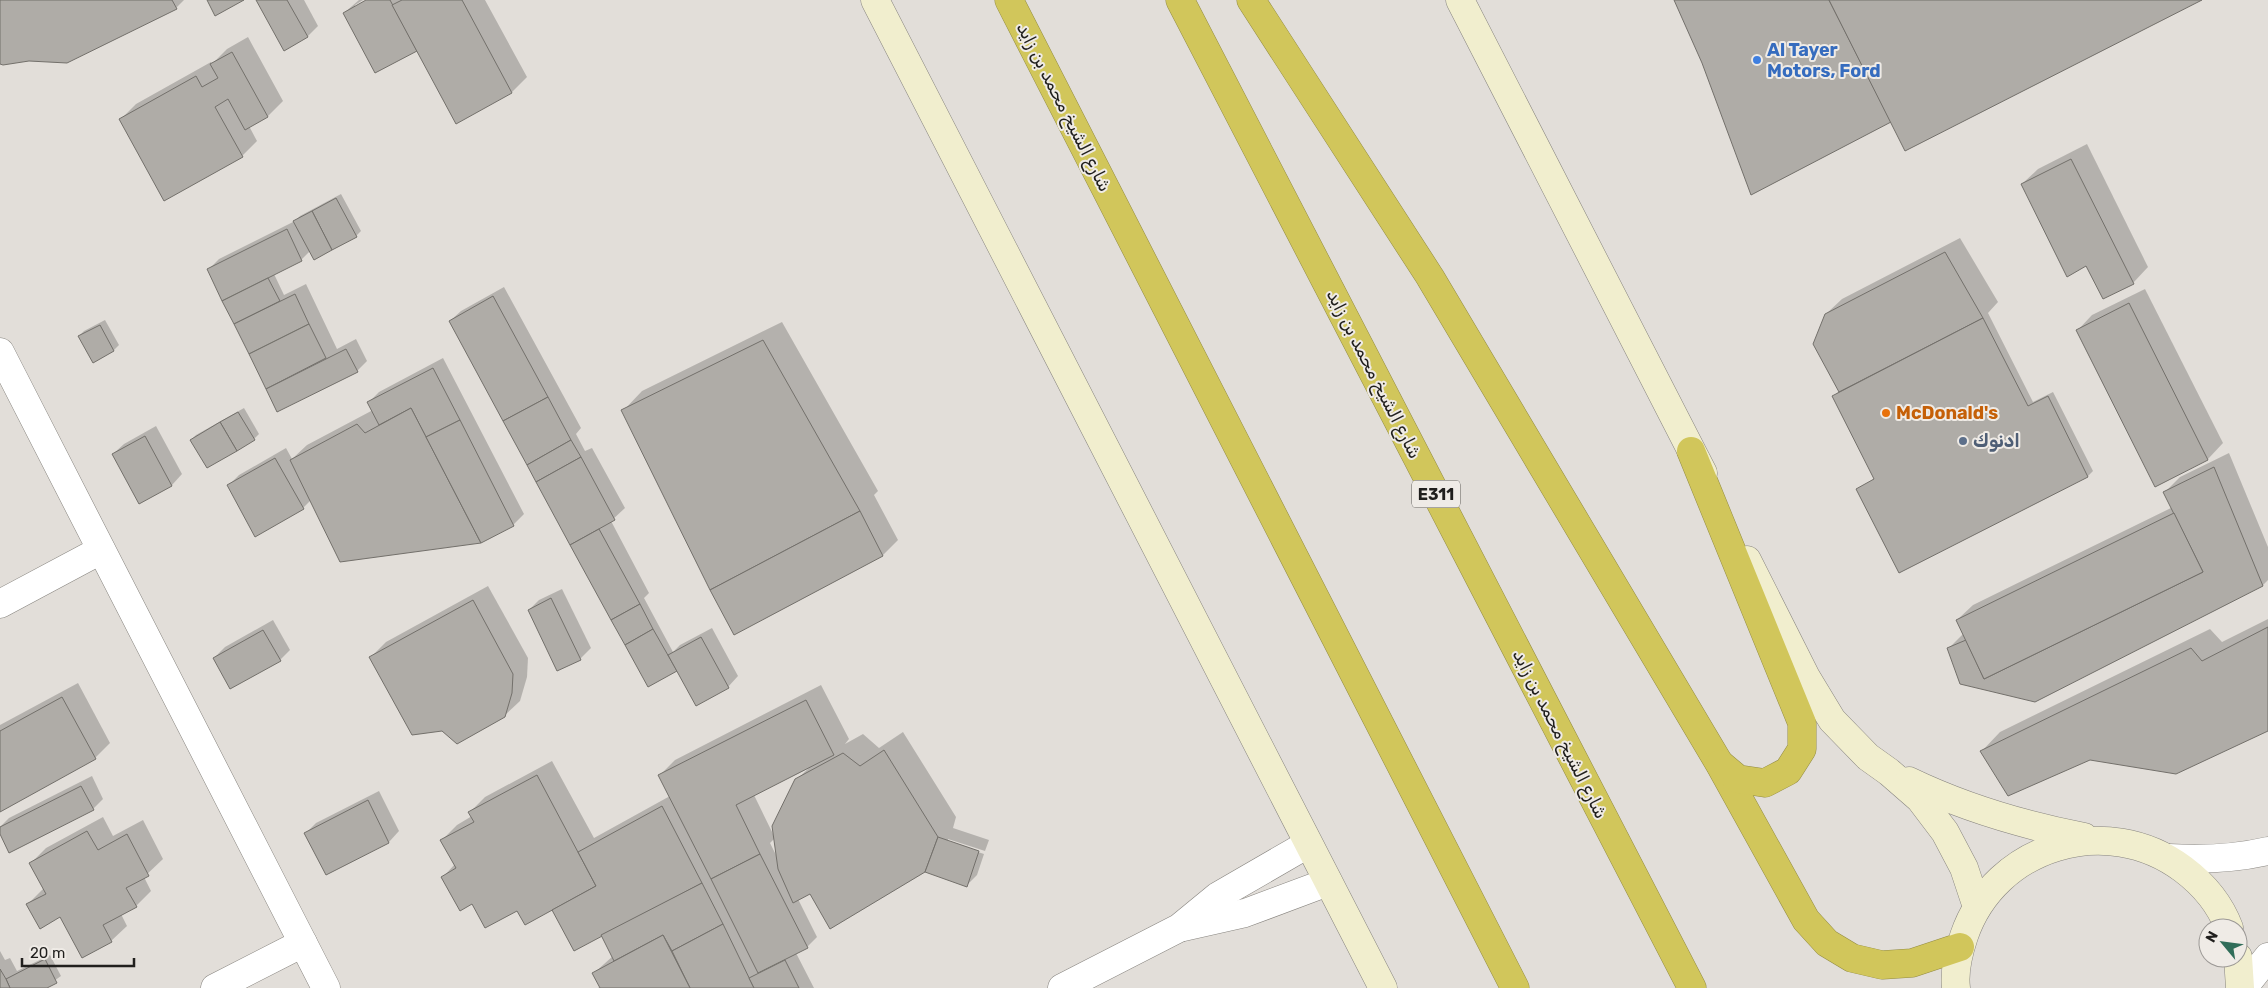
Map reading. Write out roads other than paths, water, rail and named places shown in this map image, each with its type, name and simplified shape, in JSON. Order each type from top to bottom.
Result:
[{"type":"highway","name":"شارع الشيخ محمد بن زايد","points":[[1009,0],[1515,988]]},
{"type":"highway","name":"شارع الشيخ محمد بن زايد","points":[[1180,0],[1692,988]]},
{"type":"highway","points":[[1251,0],[1430,277],[1719,762],[1806,920],[1827,943],[1852,958],[1882,966],[1912,964],[1960,947]]},
{"type":"highway","points":[[1692,451],[1802,723],[1802,749],[1788,772],[1765,783],[1738,779],[1719,762]]},
{"type":"street","points":[[875,0],[1383,988]]},
{"type":"street","points":[[1460,0],[1806,677],[1832,720],[1868,757],[1889,772],[1920,799],[1945,832],[1964,868],[1977,907]]},
{"type":"street","points":[[0,352],[326,988]]},
{"type":"street","points":[[0,604],[102,550]]},
{"type":"street","points":[[1889,772],[1939,795],[1990,814],[2043,829],[2097,840],[2134,844],[2168,858],[2200,882],[2225,918]]},
{"type":"street","points":[[1956,988],[1960,947],[1977,907],[2000,880],[2029,858],[2062,845],[2097,840]]},
{"type":"street","points":[[1062,988],[1179,928],[1225,892],[1308,844]]},
{"type":"street","points":[[2168,858],[2206,860],[2244,857],[2268,851]]},
{"type":"street","points":[[1179,928],[1259,908],[1328,882]]},
{"type":"street","points":[[215,988],[303,943]]},
{"type":"street","points":[[2242,988],[2268,957]]},
{"type":"street","points":[[2239,968],[2242,988]]},
{"type":"place","name":"Al Tayer Motors, Ford","points":[[1757,60]]},
{"type":"place","name":"McDonald's","points":[[1886,413]]},
{"type":"place","name":"ادنوك","points":[[1963,441]]}]
